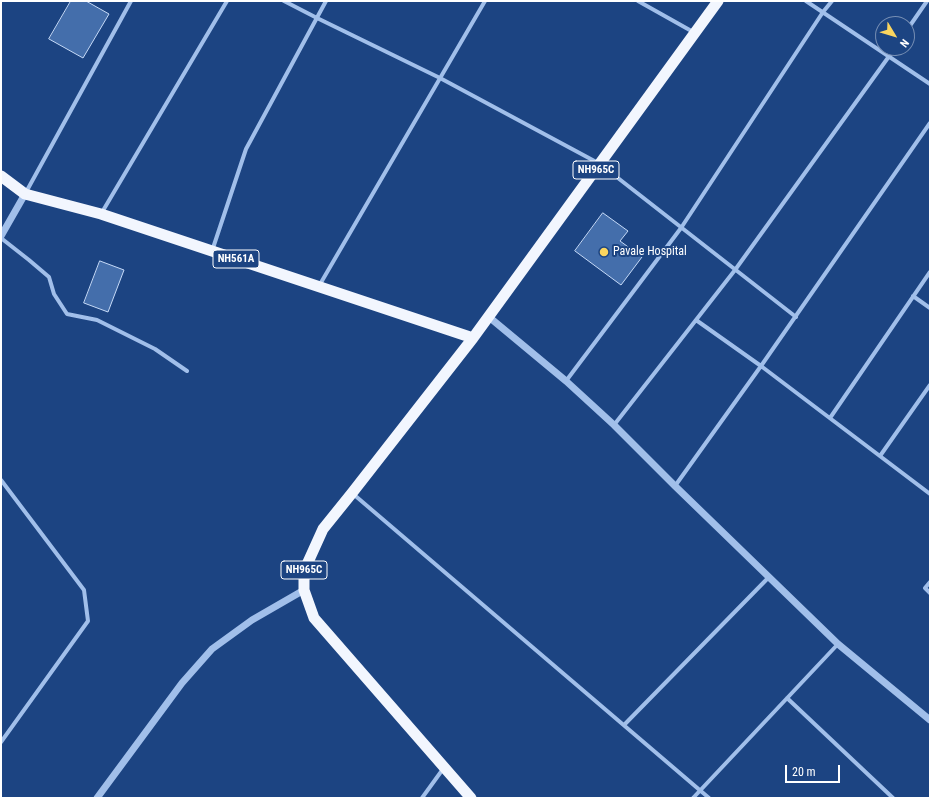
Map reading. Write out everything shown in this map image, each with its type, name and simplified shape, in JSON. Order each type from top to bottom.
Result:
[{"type":"highway","name":"NH965C","points":[[471,798],[314,618],[304,590],[304,571],[323,529],[489,317],[718,1]]},
{"type":"highway","name":"NH561A","points":[[1,176],[25,194],[101,214],[473,338]]},
{"type":"street","points":[[131,1],[1,237],[49,277],[54,294],[67,314],[97,320],[155,348],[187,371]]},
{"type":"street","points":[[101,214],[227,1]]},
{"type":"street","points":[[284,1],[440,78],[600,164],[796,317]]},
{"type":"street","points":[[212,251],[246,149],[326,1]]},
{"type":"street","points":[[319,287],[485,1]]},
{"type":"street","points":[[638,1],[695,33]]},
{"type":"street","points":[[806,1],[875,47]]},
{"type":"street","points":[[566,381],[681,228],[823,12],[832,1]]},
{"type":"street","points":[[915,18],[926,1]]},
{"type":"street","points":[[614,425],[735,270],[889,56],[930,84]]},
{"type":"street","points":[[675,486],[796,317],[930,123]]},
{"type":"street","points":[[830,418],[930,272]]},
{"type":"street","points":[[913,296],[930,308]]},
{"type":"street","points":[[489,317],[566,381],[614,425],[838,644],[930,720]]},
{"type":"street","points":[[696,320],[761,366],[930,494]]},
{"type":"street","points":[[880,456],[930,385]]},
{"type":"street","points":[[1,480],[84,590],[88,621],[1,742]]},
{"type":"street","points":[[352,493],[709,798]]},
{"type":"street","points":[[624,725],[769,576]]},
{"type":"street","points":[[930,582],[925,588],[930,593]]},
{"type":"street","points":[[97,798],[182,683],[212,649],[252,620],[304,590]]},
{"type":"street","points":[[693,798],[838,644]]},
{"type":"street","points":[[787,698],[893,798]]},
{"type":"street","points":[[422,798],[444,767]]},
{"type":"building","points":[[71,1],[86,1],[109,14],[83,58],[49,39]]},
{"type":"building","points":[[603,213],[628,231],[620,241],[642,257],[621,285],[575,251]]},
{"type":"building","points":[[100,261],[124,270],[108,312],[84,303]]},
{"type":"place","name":"Pavale Hospital","points":[[604,252]]}]
